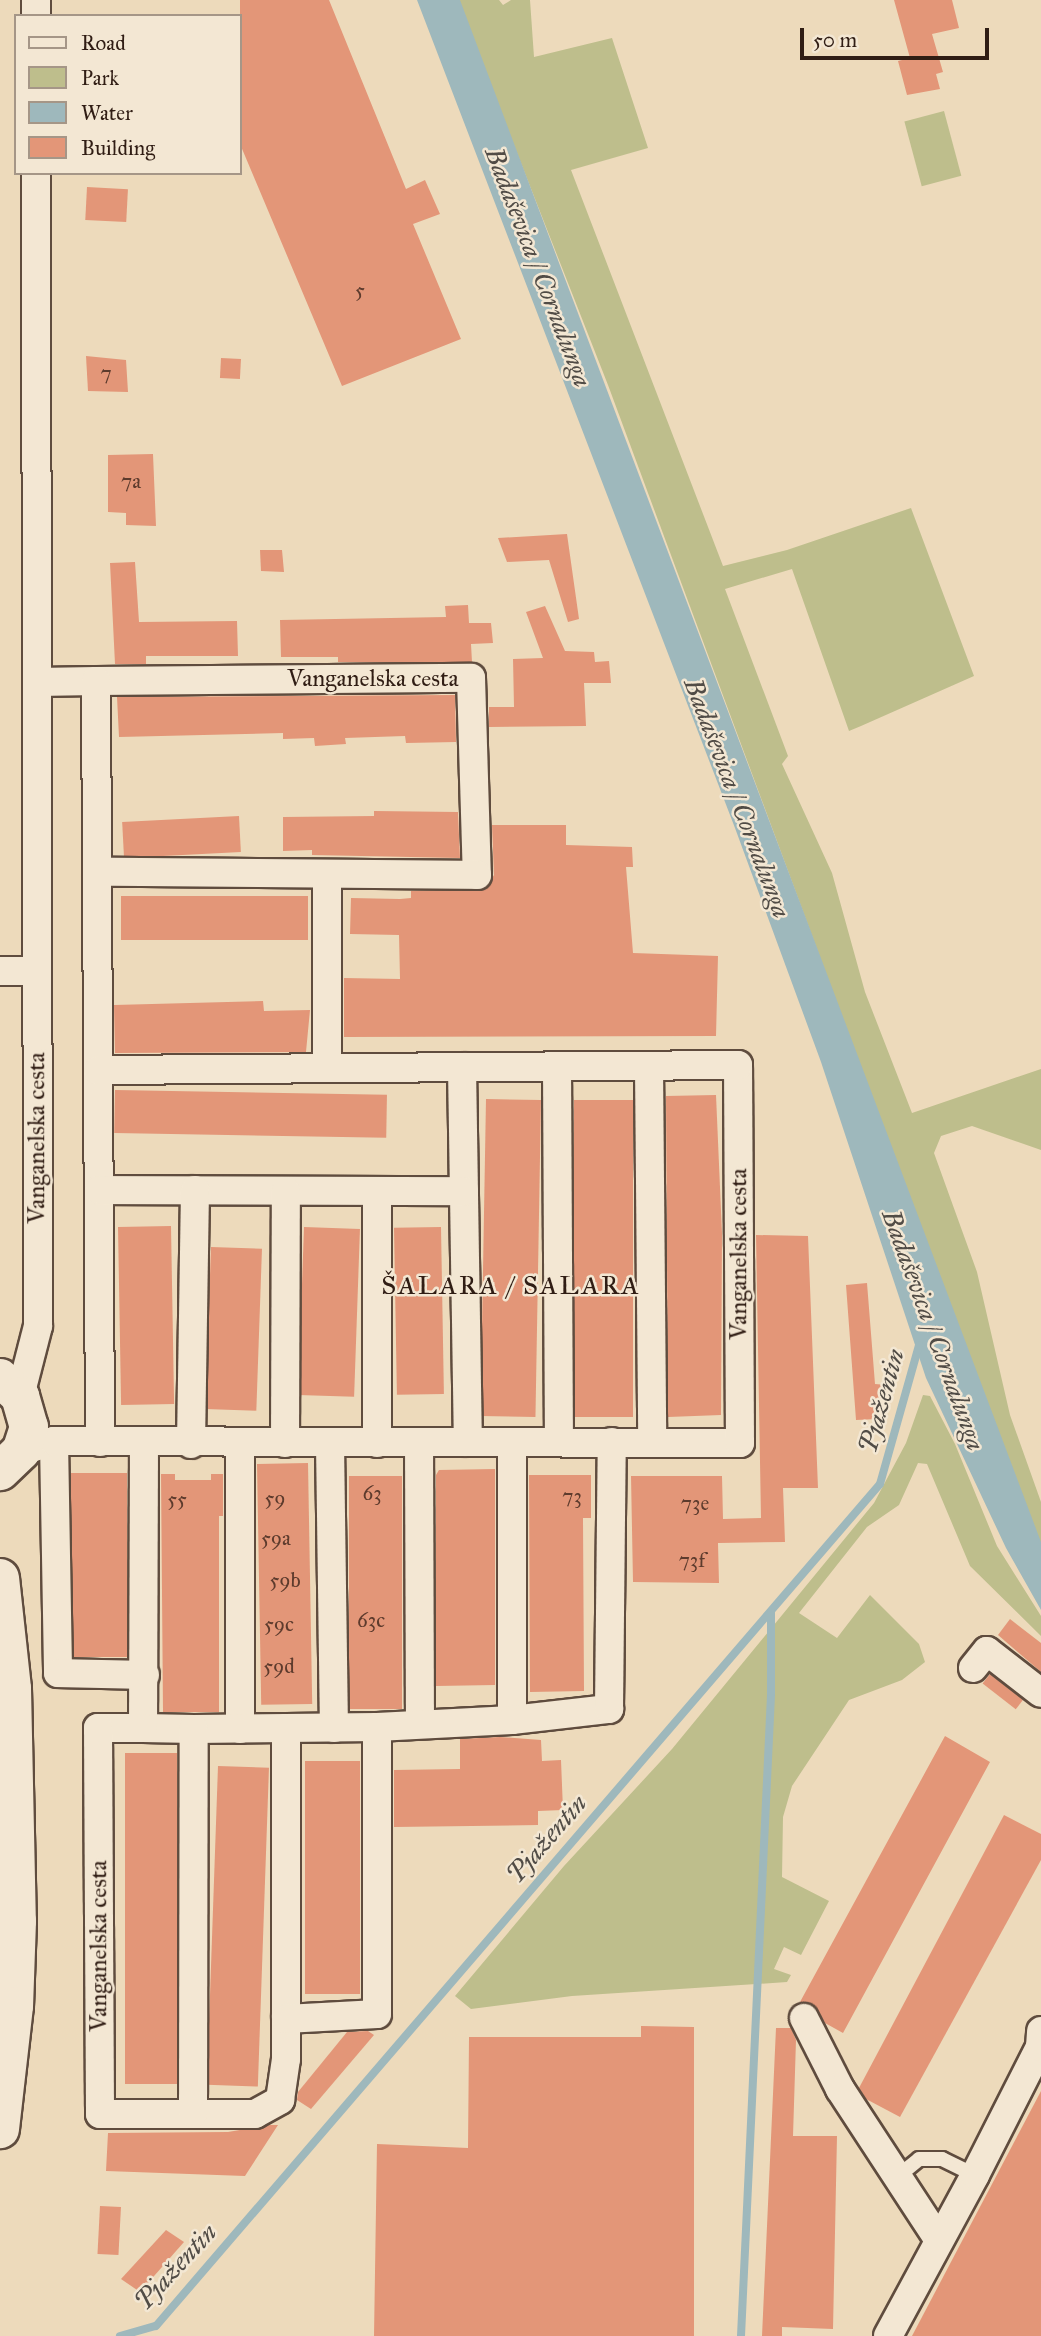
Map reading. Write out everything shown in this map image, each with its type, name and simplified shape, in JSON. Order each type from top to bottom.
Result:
[{"type":"street","name":"Vanganelska cesta","points":[[36,175],[36,1342],[14,1431],[58,1672],[145,1675]]},
{"type":"street","name":"Vanganelska cesta","points":[[37,682],[471,678],[477,875],[97,872]]},
{"type":"street","points":[[96,681],[100,1442]]},
{"type":"street","points":[[327,874],[327,1068]]},
{"type":"street","points":[[0,971],[37,971]]},
{"type":"street","name":"Vanganelska cesta","points":[[14,1431],[100,1442],[144,1444],[740,1443],[737,1065],[98,1070]]},
{"type":"street","points":[[557,1066],[559,1443]]},
{"type":"street","points":[[649,1066],[652,1442]]},
{"type":"street","points":[[462,1067],[468,1442]]},
{"type":"street","points":[[99,1189],[464,1191]]},
{"type":"street","points":[[191,1444],[195,1190]]},
{"type":"street","points":[[285,1443],[286,1191]]},
{"type":"street","points":[[377,1191],[377,1443]]},
{"type":"street","points":[[512,1442],[512,1720]]},
{"type":"street","name":"Vanganelska cesta","points":[[286,1728],[285,2084],[280,2100],[255,2114],[100,2114],[98,1728],[194,1730],[286,1728],[377,1727],[512,1720],[610,1709],[612,1442]]},
{"type":"street","points":[[240,1443],[240,1729]]},
{"type":"street","points":[[330,1443],[334,1728]]},
{"type":"street","points":[[419,1443],[420,1724]]},
{"type":"street","points":[[143,1728],[144,1444]]},
{"type":"street","points":[[0,1578],[12,1689],[7,2005],[0,2129]]},
{"type":"street","points":[[973,1668],[987,1651],[1041,1693]]},
{"type":"street","points":[[286,2020],[377,2014],[377,1727]]},
{"type":"street","points":[[193,2113],[194,1730]]},
{"type":"street","points":[[804,2018],[840,2089],[939,2239]]},
{"type":"street","points":[[888,2336],[975,2175],[1041,2042]]},
{"type":"lane","points":[[897,2177],[919,2159],[942,2159],[975,2175]]},
{"type":"green space","points":[[457,0],[499,0],[503,5],[511,0],[530,0],[534,57],[612,38],[648,148],[571,170],[723,566],[787,550],[911,508],[974,676],[861,726],[849,731],[792,569],[725,589],[788,756],[782,764],[832,873],[865,992],[912,1113],[1041,1069],[1041,1150],[972,1126],[941,1136],[934,1153],[977,1272],[1010,1415],[1041,1502],[1041,1554],[608,385]]},
{"type":"green space","points":[[944,111],[961,176],[922,186],[904,122]]},
{"type":"green space","points":[[923,1395],[930,1396],[955,1444],[997,1546],[1041,1616],[1041,1636],[970,1566],[927,1464],[918,1463],[899,1505],[867,1527],[799,1613],[837,1638],[870,1595],[919,1644],[925,1662],[902,1680],[849,1700],[792,1786],[783,1817],[782,1877],[829,1901],[801,1955],[784,1947],[774,1969],[791,1975],[787,1982],[572,1996],[471,2009],[455,1996],[564,1866],[672,1749],[874,1503],[906,1443]]},
{"type":"water","name":"Badaševica / Cornalunga","points":[[417,0],[460,0],[1041,1542],[1041,1610],[1006,1548],[926,1378],[821,1062],[735,828]]},
{"type":"building","points":[[240,0],[329,0],[406,189],[425,180],[440,214],[413,224],[461,339],[342,386],[242,149]]},
{"type":"building","points":[[894,0],[952,0],[959,28],[932,34],[943,72],[936,74],[940,89],[907,95],[898,61],[910,58]]},
{"type":"building","points":[[87,187],[128,189],[126,222],[85,220]]},
{"type":"building","points":[[86,356],[126,360],[128,392],[88,391]]},
{"type":"building","points":[[221,358],[241,359],[240,379],[220,378]]},
{"type":"building","points":[[153,454],[156,526],[126,525],[126,513],[108,512],[108,455]]},
{"type":"building","points":[[567,534],[579,619],[568,622],[549,560],[507,562],[498,538]]},
{"type":"building","points":[[260,550],[282,550],[284,572],[261,571]]},
{"type":"building","points":[[135,562],[139,622],[237,621],[238,656],[146,656],[146,664],[115,664],[110,563]]},
{"type":"building","points":[[468,605],[469,623],[491,623],[493,643],[471,644],[472,662],[338,662],[338,657],[281,657],[280,620],[446,617],[445,606]]},
{"type":"building","points":[[545,606],[565,651],[594,652],[595,662],[609,661],[611,683],[584,683],[586,726],[489,727],[489,707],[514,707],[513,659],[543,658],[526,612]]},
{"type":"building","points":[[455,695],[456,742],[406,743],[405,736],[345,738],[346,744],[315,746],[314,738],[283,739],[283,733],[119,737],[117,697]]},
{"type":"building","points":[[374,811],[458,812],[460,858],[312,855],[312,850],[283,851],[283,817],[374,816]]},
{"type":"building","points":[[239,816],[241,852],[124,858],[122,822]]},
{"type":"building","points":[[492,825],[566,825],[566,845],[632,847],[633,867],[626,867],[633,953],[718,956],[716,1036],[344,1037],[344,978],[400,979],[399,935],[350,934],[351,898],[400,899],[411,898],[411,891],[485,890],[494,875]]},
{"type":"building","points":[[121,896],[308,896],[308,940],[121,940]]},
{"type":"building","points":[[263,1001],[264,1011],[310,1010],[306,1052],[115,1053],[114,1005]]},
{"type":"building","points":[[115,1090],[387,1095],[386,1138],[114,1133]]},
{"type":"building","points":[[716,1095],[722,1234],[721,1415],[668,1417],[666,1096]]},
{"type":"building","points":[[486,1099],[541,1100],[535,1417],[480,1416]]},
{"type":"building","points":[[574,1100],[633,1100],[633,1417],[574,1417]]},
{"type":"building","points":[[171,1226],[174,1404],[121,1405],[118,1227]]},
{"type":"building","points":[[304,1227],[360,1229],[354,1397],[298,1395]]},
{"type":"building","points":[[441,1227],[444,1394],[397,1395],[394,1228]]},
{"type":"building","points":[[756,1235],[808,1236],[818,1488],[783,1488],[785,1542],[718,1543],[719,1583],[633,1582],[631,1476],[722,1476],[723,1519],[761,1518]]},
{"type":"building","points":[[211,1247],[262,1249],[256,1411],[205,1409]]},
{"type":"building","points":[[867,1283],[875,1384],[887,1385],[888,1403],[876,1405],[877,1419],[856,1420],[846,1285]]},
{"type":"building","points":[[308,1463],[312,1704],[261,1705],[257,1464]]},
{"type":"building","points":[[495,1469],[495,1685],[436,1686],[436,1475],[439,1470]]},
{"type":"building","points":[[71,1473],[127,1473],[127,1657],[71,1657]]},
{"type":"building","points":[[161,1474],[175,1474],[175,1480],[211,1480],[211,1474],[223,1474],[223,1516],[219,1516],[219,1712],[163,1712]]},
{"type":"building","points":[[529,1475],[591,1475],[591,1518],[583,1518],[584,1691],[530,1692]]},
{"type":"building","points":[[349,1476],[402,1476],[402,1709],[349,1709]]},
{"type":"building","points":[[1010,1619],[1041,1643],[1041,1672],[998,1635]]},
{"type":"building","points":[[990,1674],[1023,1700],[1016,1709],[983,1683]]},
{"type":"building","points":[[945,1736],[990,1762],[843,2033],[825,2023],[814,2005],[800,2002]]},
{"type":"building","points":[[500,1737],[541,1740],[542,1761],[561,1760],[563,1810],[538,1811],[538,1825],[394,1827],[394,1770],[460,1769],[460,1739]]},
{"type":"building","points":[[125,1753],[177,1753],[177,2084],[125,2084]]},
{"type":"building","points":[[305,1761],[360,1761],[360,1994],[305,1994]]},
{"type":"building","points":[[218,1766],[269,1768],[258,2087],[207,2085]]},
{"type":"building","points":[[1004,1815],[1041,1834],[1041,1860],[900,2117],[866,2099],[859,2088]]},
{"type":"building","points":[[641,2026],[694,2027],[694,2336],[374,2336],[377,2144],[468,2148],[469,2037],[641,2037]]},
{"type":"building","points":[[776,2028],[791,2028],[796,2040],[793,2136],[837,2136],[833,2329],[782,2327],[782,2336],[762,2336]]},
{"type":"building","points":[[368,2031],[374,2035],[311,2109],[297,2100],[298,2092],[347,2032]]},
{"type":"building","points":[[1041,2091],[1041,2336],[912,2336]]},
{"type":"building","points":[[278,2125],[245,2176],[106,2171],[108,2133],[228,2132]]},
{"type":"building","points":[[100,2206],[121,2207],[118,2255],[97,2254]]},
{"type":"building","points":[[166,2230],[184,2242],[140,2292],[121,2279]]},
{"type":"waterway","name":"Pjažentin","points":[[120,2336],[156,2326],[880,1484],[919,1345]]},
{"type":"waterway","points":[[741,2336],[771,1694],[771,1612]]},
{"type":"district","name":"ŠALARA / SALARA","points":[[511,1286]]}]
